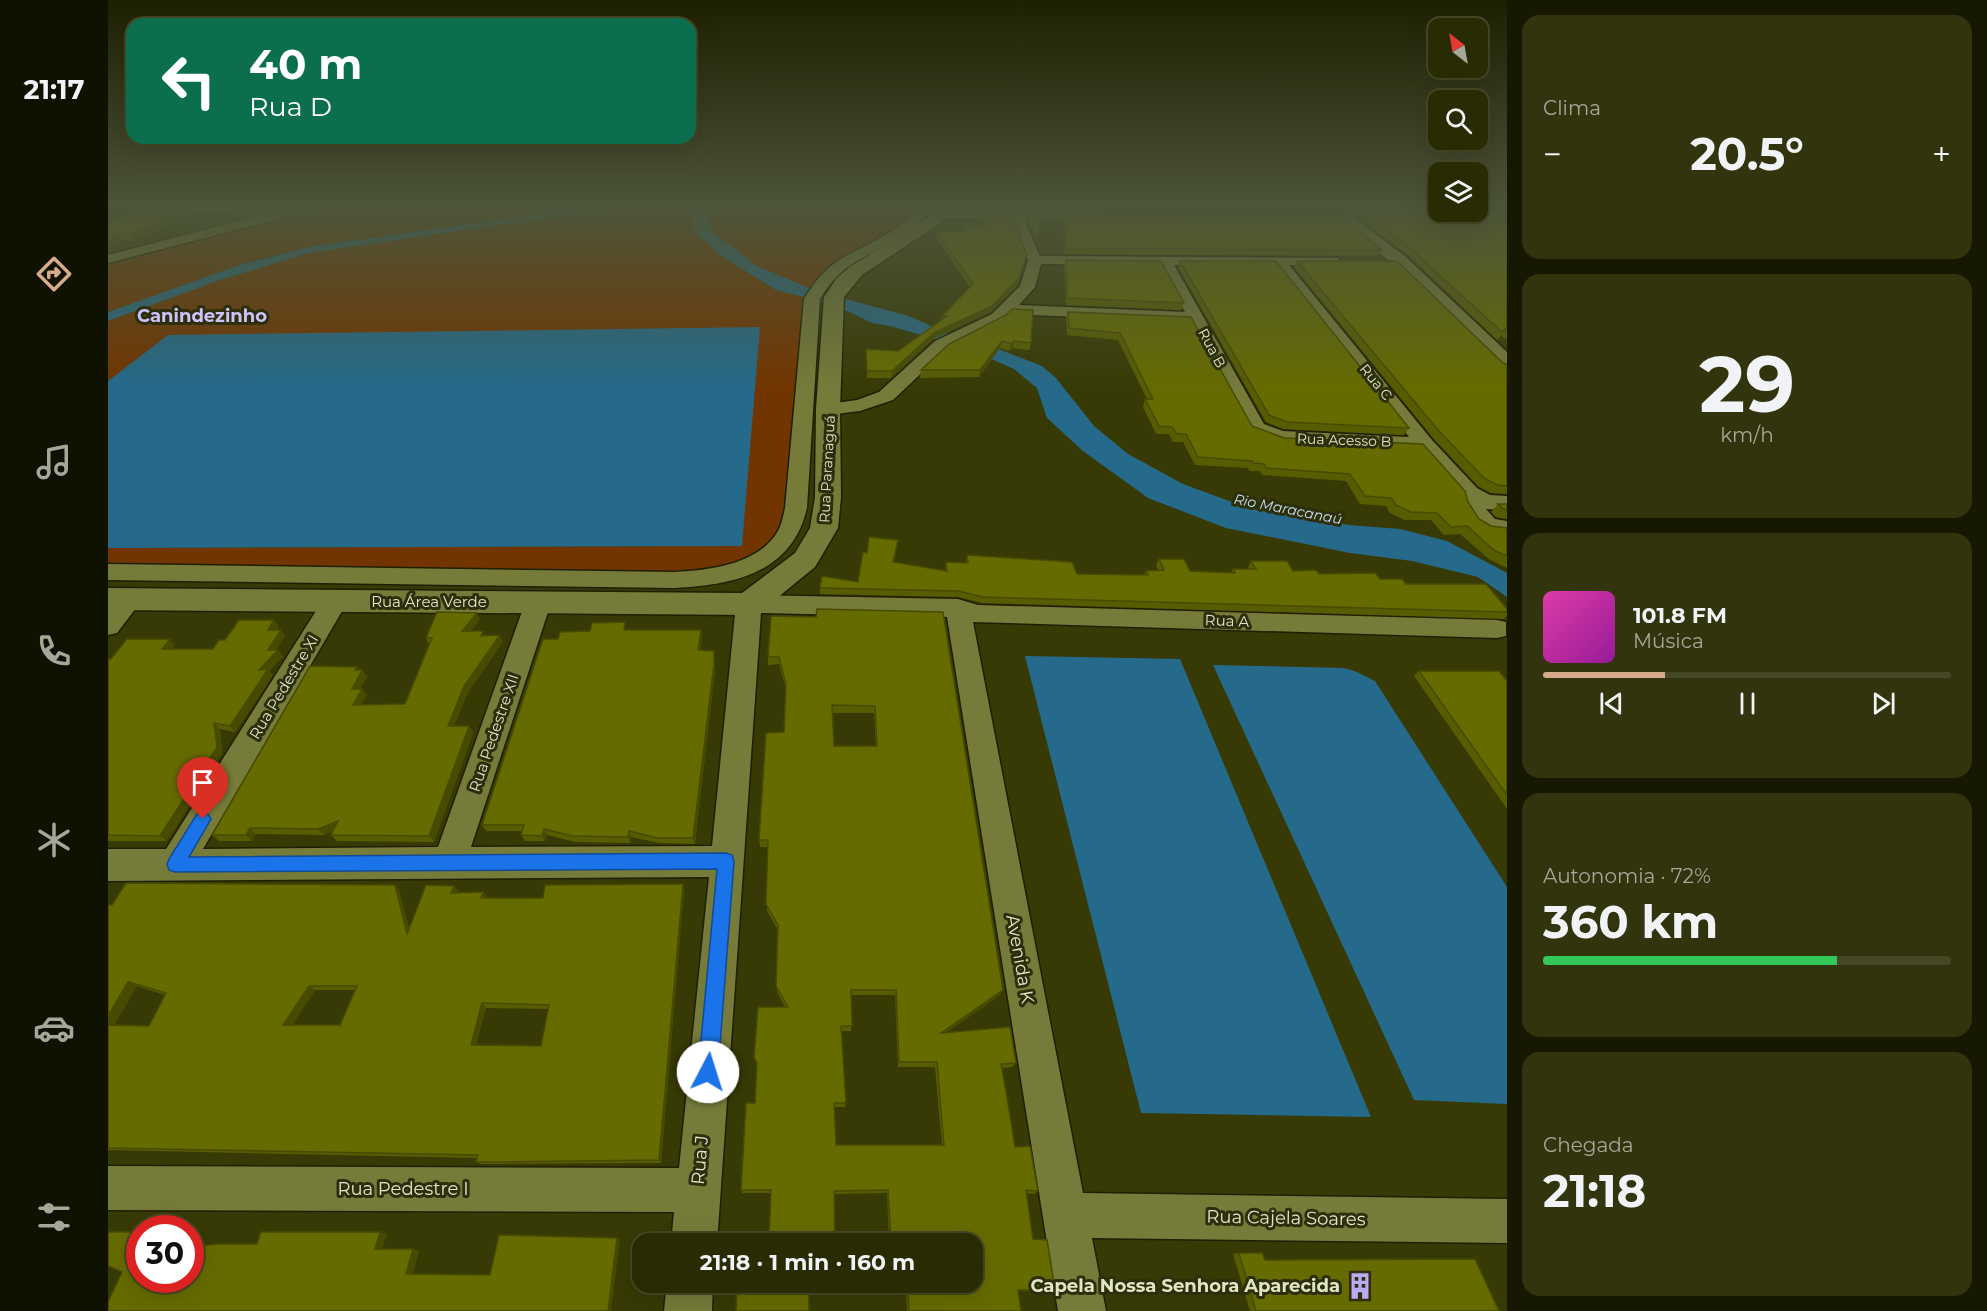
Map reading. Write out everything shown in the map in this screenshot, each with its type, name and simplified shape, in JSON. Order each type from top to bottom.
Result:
[{"type":"main road","points":[[828,409],[824,298],[861,268]]},
{"type":"main road","points":[[1408,268],[1504,359]]},
{"type":"main road","points":[[1430,268],[1498,331]]},
{"type":"main road","name":"Rua Paranaguá","points":[[749,604],[805,560],[824,528],[828,498],[828,409]]},
{"type":"main road","name":"Rua Área Verde","points":[[119,599],[749,604]]},
{"type":"street","name":"Rua Paranaguá","points":[[828,409],[860,405],[886,396],[941,345],[998,317],[1008,309],[1027,287],[1033,268]]},
{"type":"street","name":"Rua B","points":[[1168,268],[1253,424],[1263,432]]},
{"type":"street","name":"Rua C","points":[[1284,268],[1425,444],[1475,498],[1473,509],[1485,523],[1499,529],[1507,528]]},
{"type":"street","points":[[108,572],[675,580],[697,579],[740,570],[778,547],[790,531],[796,508],[824,298]]},
{"type":"street","points":[[1008,309],[1195,317]]},
{"type":"street","name":"Rua Acesso B","points":[[1263,432],[1280,437],[1425,444]]},
{"type":"street","points":[[1475,498],[1507,503]]},
{"type":"street","points":[[108,626],[119,599]]},
{"type":"street","name":"Rua Pedestre XI","points":[[175,864],[335,602]]},
{"type":"street","name":"Rua Pedestre XII","points":[[449,864],[538,603]]},
{"type":"street","points":[[108,865],[726,861],[749,604]]},
{"type":"street","name":"Rua Área Verde","points":[[749,604],[958,608]]},
{"type":"street","name":"Rua A","points":[[958,608],[977,614],[1497,629]]},
{"type":"street","name":"Avenida K","points":[[958,608],[1082,1311]]},
{"type":"street","name":"Rua J","points":[[695,1233],[726,861]]},
{"type":"street","name":"Rua Pedestre I","points":[[108,1188],[698,1190]]},
{"type":"street","name":"Rua Cajela Soares","points":[[1066,1215],[1507,1221]]},
{"type":"street","points":[[688,1311],[689,1293]]},
{"type":"shaded area","points":[[108,268],[230,268],[108,312]]},
{"type":"shaded area","points":[[259,268],[741,268],[776,290],[812,299],[796,508],[778,547],[719,576],[108,572],[108,548],[742,546],[168,335],[108,381],[108,321]]},
{"type":"shaded area","points":[[762,268],[845,268],[816,291]]},
{"type":"water","points":[[230,268],[259,268],[108,321],[108,312]]},
{"type":"water","points":[[741,268],[762,268],[816,291],[909,316],[953,336],[942,341],[872,323],[850,312],[776,290]]},
{"type":"water","points":[[760,327],[742,546],[108,548],[108,381],[168,335]]},
{"type":"water","name":"Rio Maracanaú","points":[[969,341],[1001,350],[1042,366],[1056,378],[1094,426],[1128,454],[1183,484],[1251,509],[1349,525],[1400,529],[1447,541],[1507,573],[1507,597],[1478,577],[1412,561],[1350,553],[1226,528],[1148,498],[1083,451],[1047,418],[1037,388],[1014,369],[989,358]]},
{"type":"water","points":[[1025,656],[1180,659],[1371,1117],[1141,1113]]},
{"type":"water","points":[[1213,665],[1344,668],[1375,681],[1507,887],[1507,1104],[1414,1100]]},
{"type":"building","points":[[962,268],[1022,268],[1019,278],[992,306],[934,333],[892,371],[867,371],[866,349],[898,351],[947,316],[942,316],[973,284]]},
{"type":"building","points":[[1066,268],[1165,268],[1184,303],[1067,298]]},
{"type":"building","points":[[1184,268],[1282,268],[1409,428],[1287,422],[1269,415]]},
{"type":"building","points":[[1303,268],[1404,268],[1503,363],[1507,364],[1507,486],[1497,485],[1484,478],[1439,431]]},
{"type":"building","points":[[1432,268],[1507,268],[1506,328],[1502,332]]},
{"type":"building","points":[[1012,309],[1033,310],[1031,343],[1014,341],[1011,344],[1002,341],[980,370],[921,370],[949,344],[1006,315]]},
{"type":"building","points":[[1068,312],[1191,317],[1252,426],[1284,438],[1423,444],[1465,491],[1468,502],[1479,519],[1491,526],[1507,528],[1507,556],[1495,551],[1467,526],[1451,527],[1437,513],[1411,512],[1396,505],[1391,498],[1365,496],[1350,474],[1266,468],[1264,464],[1252,461],[1198,457],[1186,434],[1177,434],[1172,427],[1159,426],[1145,399],[1153,399],[1120,333],[1069,328]]},
{"type":"building","points":[[1498,504],[1507,504],[1507,510],[1503,509]]},
{"type":"building","points":[[869,537],[898,540],[893,562],[947,571],[946,562],[968,563],[967,555],[1072,562],[1077,574],[1148,575],[1146,571],[1164,570],[1159,559],[1184,559],[1190,571],[1235,573],[1233,569],[1256,569],[1251,561],[1287,561],[1293,571],[1316,570],[1319,574],[1375,573],[1380,579],[1402,579],[1406,584],[1486,584],[1507,609],[1507,612],[983,597],[959,591],[820,588],[822,576],[858,582],[863,552],[867,553]]},
{"type":"building","points":[[817,609],[943,612],[1003,990],[941,1033],[1010,1027],[1016,1063],[1001,1064],[1015,1147],[1030,1146],[1038,1191],[1026,1190],[1033,1239],[1047,1240],[1055,1289],[1018,1290],[1021,1311],[909,1311],[908,1294],[905,1293],[983,1293],[983,1233],[891,1233],[888,1190],[834,1191],[835,1233],[769,1233],[771,1190],[741,1190],[746,1103],[755,1103],[757,1063],[754,1057],[758,1007],[788,1007],[776,986],[778,925],[766,904],[768,840],[759,840],[766,733],[784,732],[786,684],[779,657],[768,657],[771,616],[816,617]],"holes":[[[832,705],[875,706],[877,746],[834,746]],[[851,990],[896,990],[899,1062],[937,1062],[944,1145],[836,1145],[834,1103],[846,1103],[841,1026],[852,1026]]]},
{"type":"building","points":[[437,612],[477,613],[462,631],[483,631],[481,636],[500,635],[464,686],[448,726],[469,726],[429,836],[331,835],[338,821],[318,829],[250,828],[246,835],[212,835],[310,666],[357,667],[355,670],[362,670],[352,689],[362,689],[353,705],[405,704],[432,638],[426,638]]},
{"type":"building","points":[[239,620],[274,620],[268,630],[281,630],[268,650],[278,650],[259,670],[268,669],[230,726],[214,723],[217,747],[160,836],[108,835],[108,659],[111,659],[127,639],[170,639],[162,649],[213,649],[219,640],[225,640]]},
{"type":"building","points":[[625,622],[624,630],[701,630],[698,650],[714,651],[693,838],[657,838],[629,831],[628,837],[572,836],[544,829],[542,836],[521,835],[524,825],[482,825],[543,639],[558,639],[560,632],[590,631],[592,623]]},
{"type":"building","points":[[1419,671],[1499,671],[1507,681],[1507,795]]},
{"type":"building","points":[[126,883],[395,885],[407,934],[426,885],[454,886],[451,893],[483,892],[481,898],[543,898],[545,885],[683,884],[659,1160],[476,1162],[478,1155],[108,1148],[108,1025],[149,1026],[166,993],[128,982],[108,1016],[108,905],[112,905]],"holes":[[[309,986],[357,986],[340,1025],[283,1025]],[[482,1003],[549,1005],[541,1046],[471,1045]]]},
{"type":"building","points":[[108,1232],[126,1232],[126,1293],[204,1293],[204,1246],[257,1244],[261,1232],[380,1232],[375,1249],[413,1249],[406,1274],[490,1275],[499,1235],[617,1238],[608,1311],[108,1311],[108,1302],[122,1272],[108,1266]]},
{"type":"building","name":"Capela Nossa Senhora Aparecida","points":[[1239,1253],[1262,1253],[1265,1260],[1475,1259],[1499,1311],[1256,1311]]},
{"type":"building","points":[[737,1293],[809,1293],[809,1311],[736,1311]]},
{"type":"place","name":"Capela Nossa Senhora Aparecida","points":[[1360,1286]]},
{"type":"district","name":"Canindezinho","points":[[202,316]]},
{"type":"route","points":[[203,819],[175,864],[726,861],[708,1072]]}]
